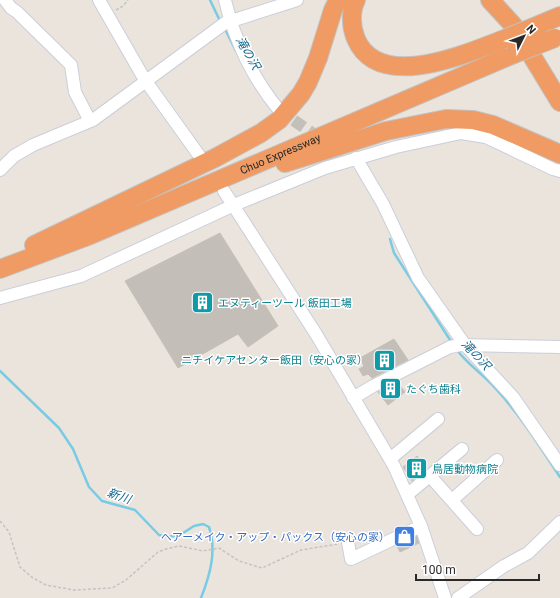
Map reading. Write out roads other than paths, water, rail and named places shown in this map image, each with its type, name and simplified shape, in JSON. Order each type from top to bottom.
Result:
[{"type":"highway","points":[[34,245],[203,164],[261,133],[279,120],[301,94],[308,82],[318,58],[332,10],[338,0]]},
{"type":"highway","points":[[356,0],[352,17],[352,26],[358,43],[370,56],[387,65],[415,66],[440,62],[508,46]]},
{"type":"highway","points":[[490,0],[513,25],[560,102]]},
{"type":"highway","points":[[503,0],[522,21],[560,87]]},
{"type":"highway","name":"Chuo Expressway","points":[[0,257],[34,245],[115,212],[508,46],[552,31],[560,16]]},
{"type":"highway","name":"Chuo Expressway","points":[[0,269],[88,236],[508,46]]},
{"type":"highway","points":[[88,236],[115,233],[232,182],[302,157],[386,131],[419,124],[446,120],[473,120],[493,125],[560,154]]},
{"type":"street","points":[[5,0],[11,8],[17,12],[71,65],[75,92],[90,121]]},
{"type":"street","points":[[99,0],[145,80],[201,158]]},
{"type":"street","points":[[225,0],[225,23],[247,61],[279,110]]},
{"type":"street","points":[[0,170],[14,156],[33,145],[90,121],[225,23],[297,0]]},
{"type":"street","points":[[0,298],[81,276],[234,205],[352,159],[461,133],[486,137],[552,169],[560,171]]},
{"type":"street","points":[[336,150],[352,159],[383,204],[418,278],[458,346],[513,397],[555,447],[560,465]]},
{"type":"street","points":[[224,191],[312,328],[390,459],[408,494],[421,526],[445,598]]},
{"type":"street","points":[[353,398],[372,386],[458,346],[560,347]]},
{"type":"street","points":[[390,459],[438,419]]},
{"type":"street","points":[[408,494],[462,449]]},
{"type":"street","points":[[452,500],[497,460]]},
{"type":"street","points":[[430,476],[477,529]]},
{"type":"street","points":[[458,598],[504,566],[528,553],[560,522]]},
{"type":"street","points":[[348,542],[351,559],[421,526]]},
{"type":"waterway","name":"滝の沢","points":[[210,0],[220,21]]},
{"type":"waterway","name":"滝の沢","points":[[224,27],[236,51]]},
{"type":"waterway","name":"滝の沢","points":[[390,239],[394,253],[452,343]]},
{"type":"waterway","name":"滝の沢","points":[[457,350],[491,384],[514,410],[560,477]]},
{"type":"waterway","name":"新川","points":[[0,371],[59,428],[73,449],[89,487],[102,501],[135,510],[159,535],[167,537],[180,535],[194,526],[203,524],[209,527],[212,545],[210,572],[201,598]]},
{"type":"tunnel","points":[[279,110],[322,140]]},
{"type":"place","name":"エヌティーツール 飯田工場","points":[[202,303]]},
{"type":"place","name":"ニチイケアセンター飯田（安心の家）","points":[[384,360]]},
{"type":"place","name":"たぐち歯科","points":[[390,389]]},
{"type":"place","name":"鳥居動物病院","points":[[416,469]]},
{"type":"place","name":"ヘアーメイク・アップ・パックス（安心の家）","points":[[405,537]]}]
